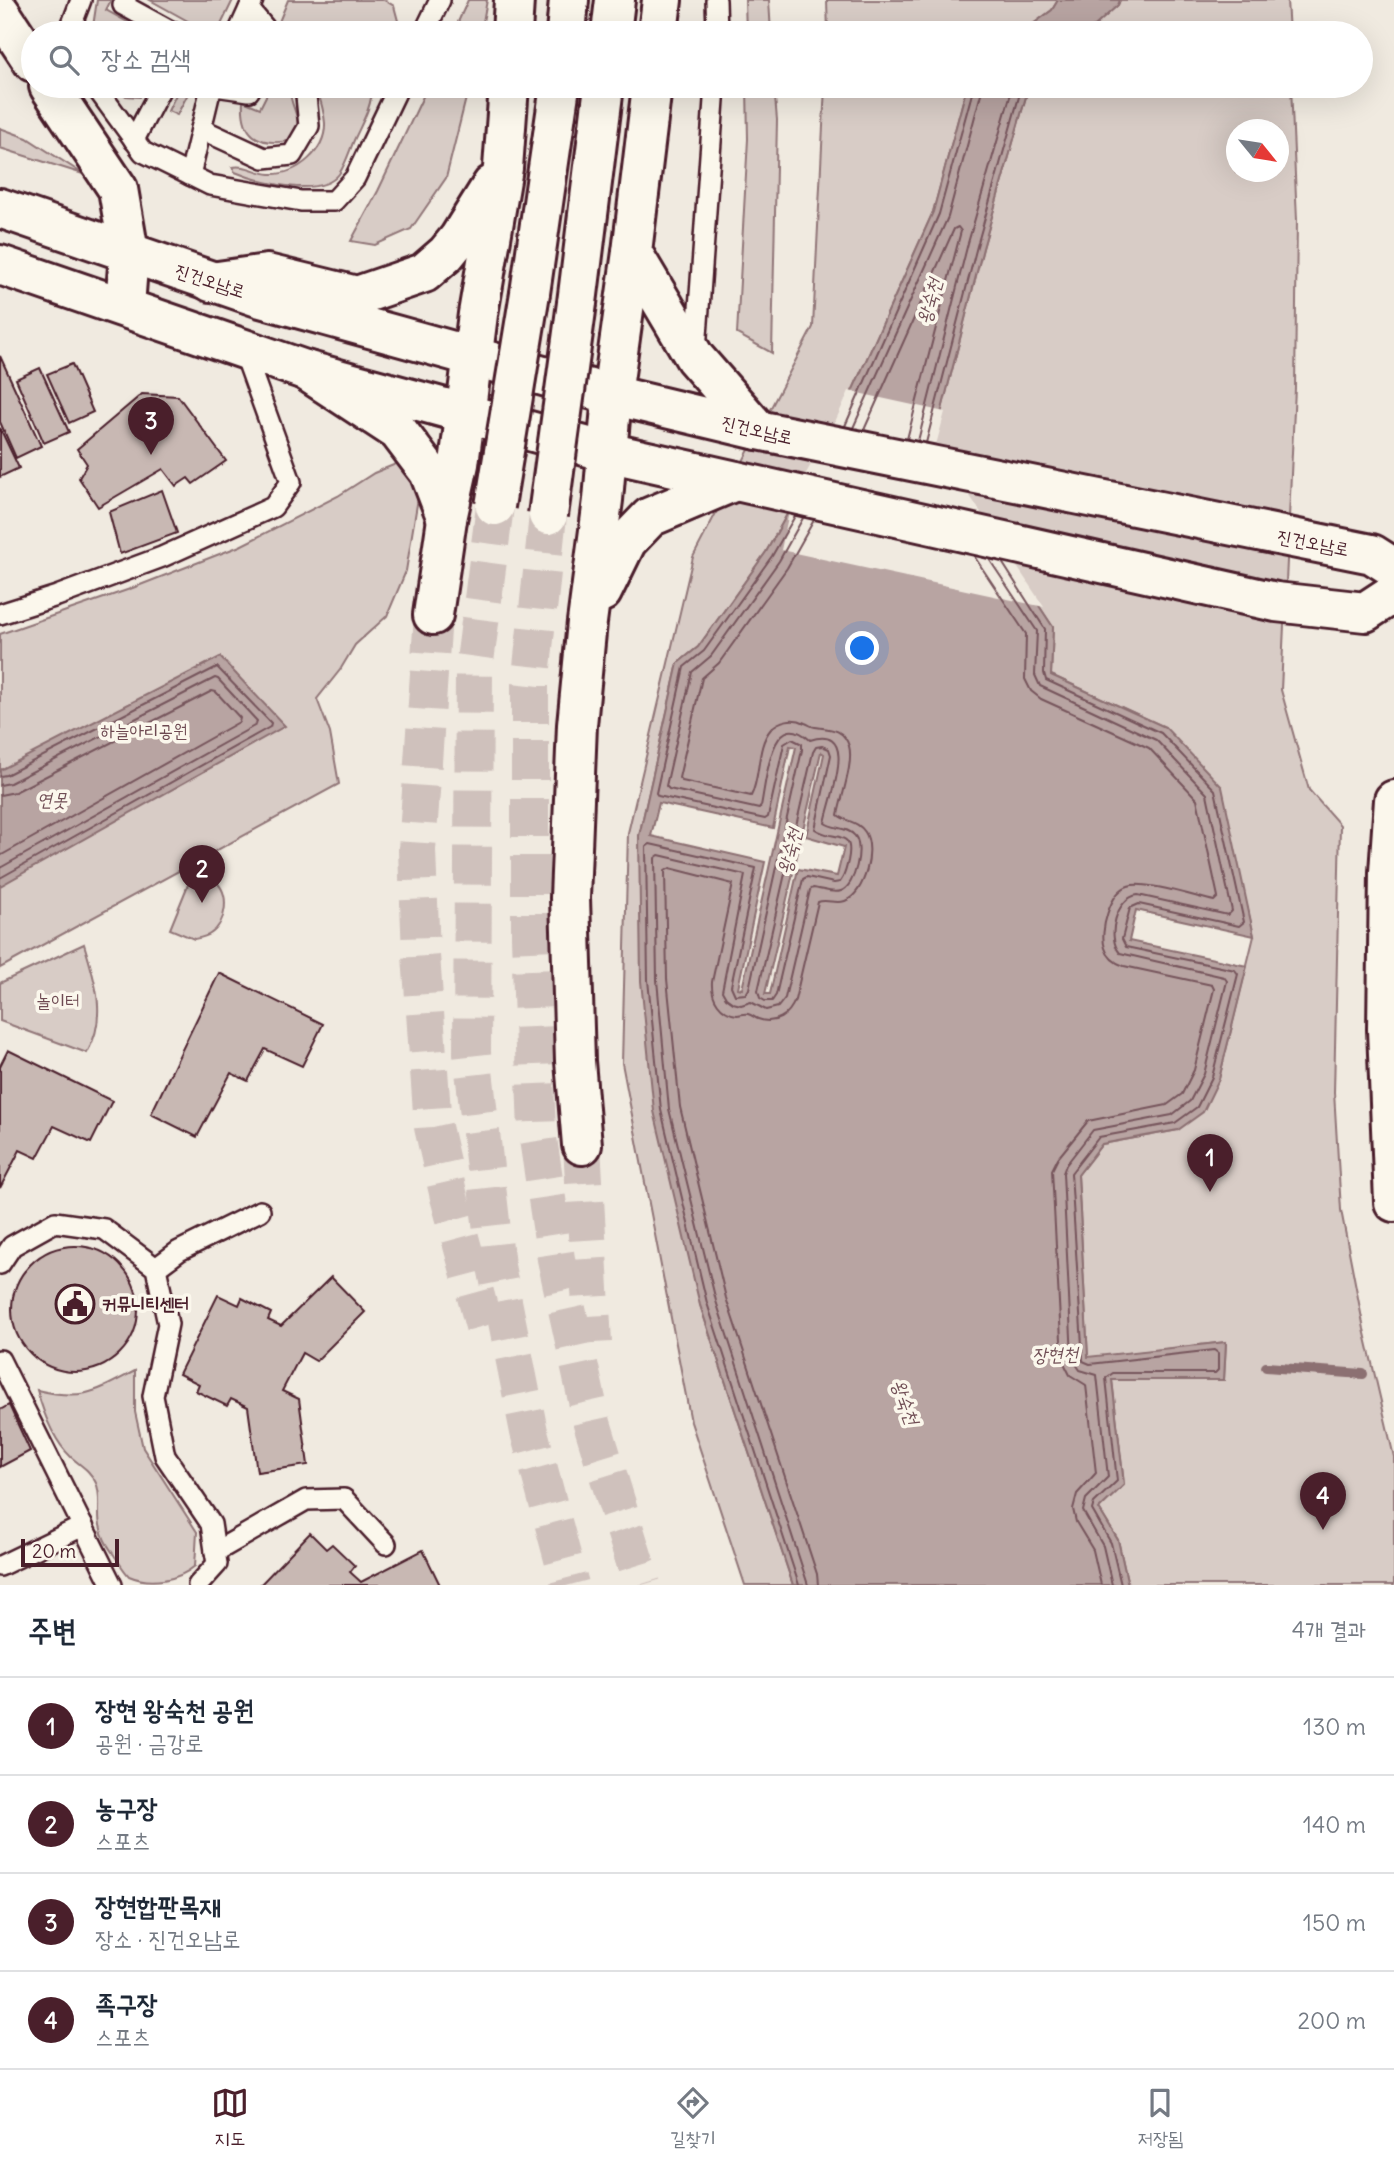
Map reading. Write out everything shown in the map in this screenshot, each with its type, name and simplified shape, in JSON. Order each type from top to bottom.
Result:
[{"type":"main road","points":[[513,21],[514,0]]},
{"type":"main road","points":[[567,21],[569,0]]},
{"type":"main road","points":[[612,21],[615,0]]},
{"type":"main road","points":[[659,21],[662,0]]},
{"type":"main road","points":[[0,12],[21,44]]},
{"type":"main road","points":[[57,98],[118,189],[129,253],[125,306]]},
{"type":"main road","points":[[433,615],[458,464],[471,357],[503,168],[508,98]]},
{"type":"main road","points":[[495,506],[559,98]]},
{"type":"main road","points":[[548,515],[603,98]]},
{"type":"main road","points":[[582,1145],[575,1061],[570,898],[577,726],[612,395],[651,98]]},
{"type":"main road","points":[[211,282],[267,274],[357,296],[424,273],[446,254],[459,238],[503,168]]},
{"type":"main road","name":"진건오남로","points":[[0,208],[211,282],[612,395],[758,430],[1372,554],[1394,568]]},
{"type":"main road","points":[[632,252],[695,358],[758,430]]},
{"type":"main road","points":[[0,265],[305,370],[607,452],[1276,602],[1365,612],[1394,593]]},
{"type":"main road","points":[[305,370],[398,431],[429,472],[447,519]]},
{"type":"main road","points":[[587,622],[627,541],[650,517],[736,481]]},
{"type":"main road","points":[[1394,800],[1389,872],[1387,1029],[1394,1202]]},
{"type":"lane","points":[[73,21],[81,0]]},
{"type":"lane","points":[[126,0],[123,5],[152,21]]},
{"type":"lane","points":[[716,0],[717,21]]},
{"type":"lane","points":[[427,21],[432,3]]},
{"type":"lane","points":[[244,21],[251,5]]},
{"type":"lane","points":[[251,5],[261,21]]},
{"type":"lane","points":[[104,98],[143,152],[210,185],[301,201],[334,201],[355,178],[393,98]]},
{"type":"lane","points":[[134,140],[156,98]]},
{"type":"lane","points":[[190,174],[210,98]]},
{"type":"lane","points":[[201,130],[264,158],[292,155],[309,126],[306,98]]},
{"type":"lane","points":[[695,358],[714,98]]},
{"type":"lane","points":[[0,614],[162,557],[273,507],[291,482],[243,349]]},
{"type":"lane","points":[[156,1268],[179,1251],[260,1211]]},
{"type":"lane","points":[[0,1264],[12,1246],[55,1222],[104,1229],[156,1268],[168,1324],[153,1396],[165,1456],[211,1524],[216,1558],[212,1585]]},
{"type":"lane","points":[[0,1360],[112,1585]]},
{"type":"lane","points":[[198,1585],[216,1558],[306,1500],[344,1499],[386,1544]]},
{"type":"lane","points":[[0,1566],[83,1526]]},
{"type":"green space","points":[[97,0],[111,0],[106,10],[126,21],[94,21]]},
{"type":"green space","points":[[150,0],[233,0],[223,21],[188,21]]},
{"type":"green space","points":[[288,0],[384,0],[394,6],[398,21],[279,21]]},
{"type":"green space","points":[[468,0],[487,0],[483,21],[458,21]]},
{"type":"green space","points":[[745,0],[769,0],[770,21],[746,21]]},
{"type":"green space","points":[[827,0],[1058,0],[1052,10],[1037,21],[828,21]]},
{"type":"green space","points":[[1120,0],[1287,0],[1288,21],[1100,21]]},
{"type":"green space","points":[[174,98],[186,98],[177,115],[168,111]]},
{"type":"green space","points":[[265,98],[291,98],[297,126],[290,141],[268,142],[253,136],[245,122],[243,101],[260,108]]},
{"type":"green space","points":[[319,98],[370,98],[344,166],[330,182],[318,186],[289,186],[235,172],[232,167],[270,174],[300,166],[321,143],[324,114]]},
{"type":"green space","points":[[422,98],[466,98],[446,178],[411,229],[375,245],[351,241]]},
{"type":"green space","points":[[747,98],[775,98],[777,120],[772,353],[737,334],[748,139]]},
{"type":"green space","points":[[824,98],[964,98],[933,212],[837,425],[766,552],[698,647],[678,663],[639,836],[700,1305],[793,1585],[745,1585],[691,1422],[622,1063],[628,833],[693,557],[813,327]]},
{"type":"green space","points":[[1026,98],[1292,98],[1297,220],[1295,388],[1281,690],[1309,790],[1340,825],[1334,1092],[1341,1210],[1364,1329],[1394,1457],[1394,1585],[1128,1585],[1118,1540],[1099,1509],[1124,1484],[1112,1380],[1224,1380],[1226,1342],[1088,1358],[1078,1175],[1102,1144],[1178,1130],[1219,1079],[1254,936],[1244,893],[1165,727],[1051,675],[1053,627],[933,445],[983,248]]},
{"type":"green space","points":[[0,128],[27,138],[83,174],[0,148]]},
{"type":"green space","name":"하늘아리공원","points":[[408,459],[419,492],[406,571],[387,616],[355,645],[340,670],[317,699],[330,733],[339,784],[0,968],[0,634],[130,589],[240,546],[338,496],[374,473]]},
{"type":"green space","points":[[194,870],[212,879],[219,886],[223,892],[225,908],[216,929],[207,936],[194,939],[170,929]]},
{"type":"green space","name":"놀이터","points":[[84,944],[98,999],[97,1026],[87,1053],[0,1021],[0,983]]},
{"type":"green space","points":[[135,1371],[135,1412],[143,1448],[197,1532],[195,1566],[180,1575],[163,1580],[129,1576],[106,1543],[99,1520],[99,1493],[96,1483],[88,1471],[59,1443],[37,1390],[66,1395],[78,1394],[99,1389]]},
{"type":"water","points":[[1058,0],[1120,0],[1100,21],[1037,21],[1052,10]]},
{"type":"water","name":"왕숙천","points":[[964,98],[1026,98],[983,248],[933,445],[1053,627],[1051,675],[1165,727],[1222,787],[1254,936],[1136,910],[1129,941],[1247,966],[1219,1079],[1203,1112],[1178,1130],[1102,1144],[1078,1175],[1088,1357],[1226,1342],[1224,1380],[1112,1380],[1124,1485],[1099,1509],[1118,1540],[1128,1585],[793,1585],[700,1305],[654,1111],[641,981],[639,836],[678,663],[698,647],[766,552],[837,425],[933,212]],"holes":[[[790,746],[796,747],[742,989],[738,988],[765,862],[651,836],[659,803],[773,828]],[[821,752],[824,754],[806,836],[844,847],[837,876],[798,869],[770,994],[765,994]]]},
{"type":"water","name":"연못","points":[[220,657],[285,726],[0,886],[0,770]]},
{"type":"pier","points":[[849,391],[945,412],[936,445],[1044,607],[781,550],[792,498],[834,424]]},
{"type":"building","points":[[0,356],[41,446],[16,458],[0,422]]},
{"type":"building","points":[[72,364],[93,412],[69,423],[47,374]]},
{"type":"building","points":[[40,368],[69,432],[44,443],[16,379]]},
{"type":"building","points":[[142,394],[178,396],[226,461],[193,484],[188,478],[176,486],[163,469],[98,507],[79,478],[87,464],[77,449]]},
{"type":"building","points":[[0,428],[19,468],[0,477]]},
{"type":"building","points":[[162,490],[177,533],[120,554],[109,512]]},
{"type":"building","points":[[219,973],[323,1024],[302,1066],[265,1049],[248,1081],[231,1073],[197,1137],[151,1114]]},
{"type":"building","points":[[8,1050],[112,1101],[91,1143],[54,1126],[37,1158],[20,1150],[0,1188],[0,1066]]},
{"type":"building","name":"커뮤니티센터","points":[[75,1246],[99,1251],[119,1265],[133,1285],[138,1309],[133,1333],[119,1353],[99,1367],[75,1372],[51,1367],[31,1353],[17,1333],[12,1309],[17,1285],[31,1265],[51,1251]]},
{"type":"building","points":[[331,1277],[365,1312],[316,1361],[302,1353],[282,1391],[299,1399],[308,1465],[257,1472],[248,1407],[231,1399],[227,1406],[196,1391],[199,1384],[179,1374],[218,1295],[239,1305],[242,1298],[271,1313],[268,1320],[281,1326]]},
{"type":"building","points":[[9,1405],[30,1451],[0,1467],[0,1410]]},
{"type":"building","points":[[310,1533],[326,1549],[332,1544],[355,1566],[350,1572],[361,1582],[423,1550],[440,1585],[260,1585]]},
{"type":"waterway","name":"장현천","points":[[1266,1367],[1363,1374]]},
{"type":"tunnel","points":[[495,506],[474,669],[472,1053],[496,1266],[529,1432],[570,1585]]},
{"type":"tunnel","points":[[548,515],[530,686],[530,937],[537,1132],[556,1259],[592,1423],[642,1585]]},
{"type":"tunnel","points":[[433,615],[417,850],[433,1127],[484,1326]]},
{"type":"tunnel","points":[[582,1145],[593,1343]]},
{"type":"place","name":"장현합판목재","points":[[151,455]]},
{"type":"place","name":"농구장","points":[[202,903]]},
{"type":"place","name":"장현 왕숙천 공원","points":[[1210,1192]]},
{"type":"place","name":"커뮤니티센터","points":[[75,1304]]},
{"type":"place","name":"족구장","points":[[1323,1530]]}]
